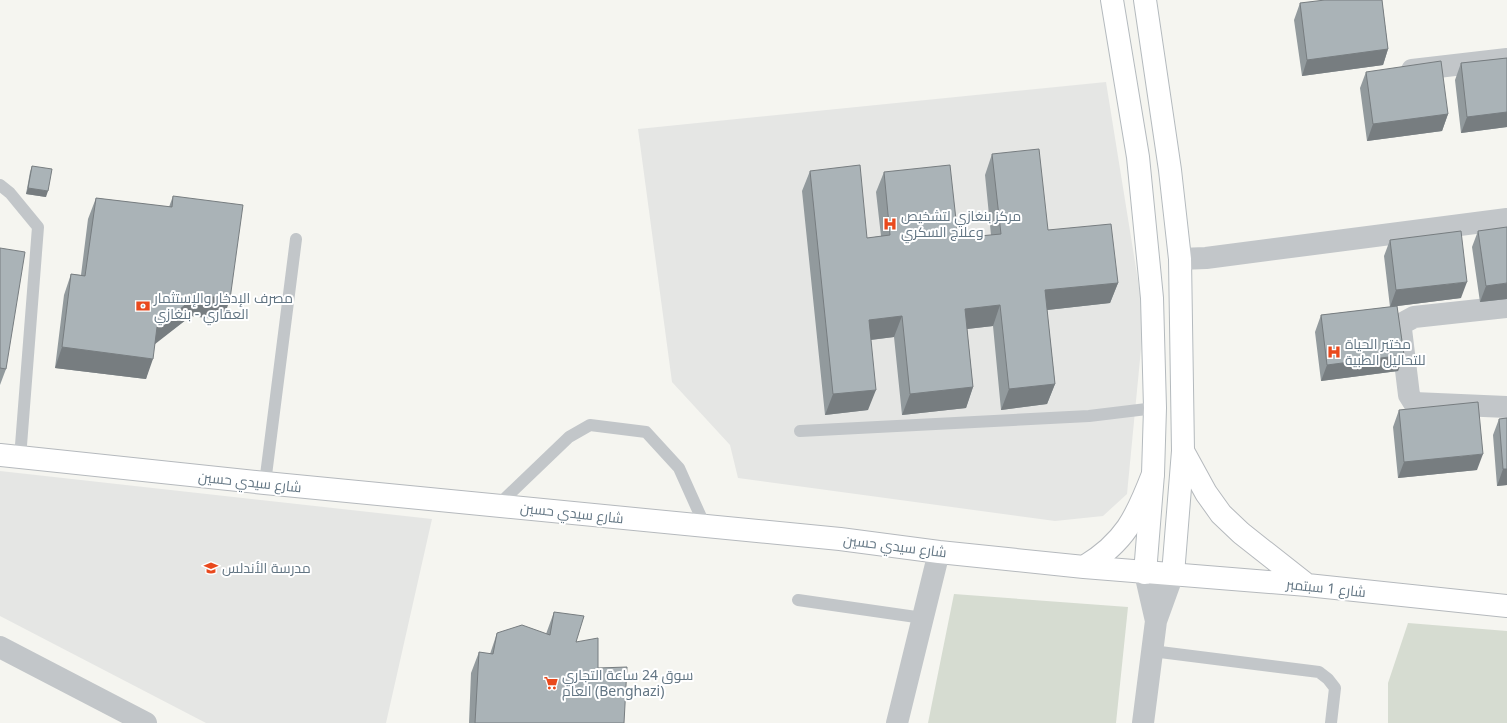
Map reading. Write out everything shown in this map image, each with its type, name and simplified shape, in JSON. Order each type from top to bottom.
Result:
[{"type":"main road","points":[[1112,0],[1138,157],[1152,298],[1155,408],[1145,573]]},
{"type":"main road","points":[[1145,0],[1170,170],[1180,259],[1183,451],[1173,574]]},
{"type":"main road","points":[[1183,451],[1206,493],[1221,514],[1241,533],[1307,585]]},
{"type":"main road","name":"شارع سيدي حسين","points":[[10,456],[266,483],[840,539],[939,552],[1145,573]]},
{"type":"main road","points":[[1084,567],[1103,555],[1122,536],[1140,507],[1152,474]]},
{"type":"main road","name":"شارع 1 سبتمبر","points":[[1145,573],[1307,585],[1507,606]]},
{"type":"street","points":[[1403,71],[1507,59]]},
{"type":"street","points":[[1180,259],[1206,258],[1507,219]]},
{"type":"street","points":[[1507,307],[1414,317],[1403,323],[1401,329],[1409,395],[1414,403],[1507,407]]},
{"type":"street","points":[[897,723],[939,552]]},
{"type":"street","points":[[1145,573],[1156,621]]},
{"type":"street","points":[[1143,723],[1156,621],[1173,574]]},
{"type":"street","points":[[0,647],[146,723]]},
{"type":"lane","points":[[0,185],[10,193],[38,227],[10,456]]},
{"type":"lane","points":[[266,483],[296,239]]},
{"type":"lane","points":[[800,432],[1089,416],[1155,408]]},
{"type":"lane","points":[[497,506],[569,437],[590,425],[646,432],[679,468],[705,526]]},
{"type":"lane","points":[[798,600],[923,618]]},
{"type":"lane","points":[[1152,651],[1318,672],[1328,679],[1335,688],[1331,723]]},
{"type":"shaded area","name":"مركز بنغازي لتشخيص وعلاج السكري","points":[[1106,82],[1144,318],[1127,494],[1103,516],[1055,521],[738,478],[730,445],[672,382],[638,129]]},
{"type":"shaded area","name":"مدرسة الأندلس","points":[[0,471],[432,519],[386,723],[206,723],[0,616]]},
{"type":"shaded area","points":[[954,594],[1128,607],[1116,723],[928,723]]},
{"type":"shaded area","points":[[1408,623],[1507,631],[1507,723],[1388,723],[1388,683]]},
{"type":"building","points":[[1325,0],[1382,0],[1388,49],[1307,60],[1300,3]]},
{"type":"building","points":[[1507,58],[1507,112],[1467,117],[1461,63]]},
{"type":"building","points":[[1441,61],[1448,114],[1373,124],[1366,72]]},
{"type":"building","points":[[1039,149],[1048,230],[1111,224],[1118,283],[1045,290],[1055,384],[1009,389],[1000,305],[965,309],[973,387],[910,394],[902,316],[869,320],[876,390],[833,394],[810,171],[860,165],[867,238],[890,235],[884,172],[950,165],[958,238],[1001,234],[992,154]]},
{"type":"building","points":[[32,166],[52,169],[48,191],[28,188]]},
{"type":"building","name":"مصرف الإدخار والإستثمار العقاري - بنغازي","points":[[173,196],[243,205],[230,299],[198,295],[157,327],[153,359],[62,347],[71,274],[85,276],[96,198],[172,207]]},
{"type":"building","points":[[1507,227],[1507,283],[1486,286],[1478,231]]},
{"type":"building","points":[[1461,231],[1467,282],[1396,290],[1390,240]]},
{"type":"building","points":[[0,248],[25,252],[6,369],[0,368]]},
{"type":"building","points":[[1397,306],[1404,355],[1327,365],[1321,315]]},
{"type":"building","points":[[1478,402],[1483,454],[1404,462],[1399,410]]},
{"type":"building","points":[[1507,418],[1507,469],[1503,469],[1499,419]]},
{"type":"building","points":[[554,612],[584,616],[576,642],[598,638],[598,668],[627,667],[624,723],[475,723],[479,652],[493,654],[497,633],[522,625],[550,635]]},
{"type":"place","name":"مركز بنغازي لتشخيص وعلاج السكري","points":[[890,224]]},
{"type":"place","name":"مصرف الإدخار والإستثمار العقاري - بنغازي","points":[[143,306]]},
{"type":"place","name":"مختبر الحياة للتحاليل الطبية","points":[[1334,352]]},
{"type":"place","name":"مدرسة الأندلس","points":[[211,568]]},
{"type":"place","name":"سوق 24 ساعة التجاري العام (Benghazi)","points":[[551,683]]}]
